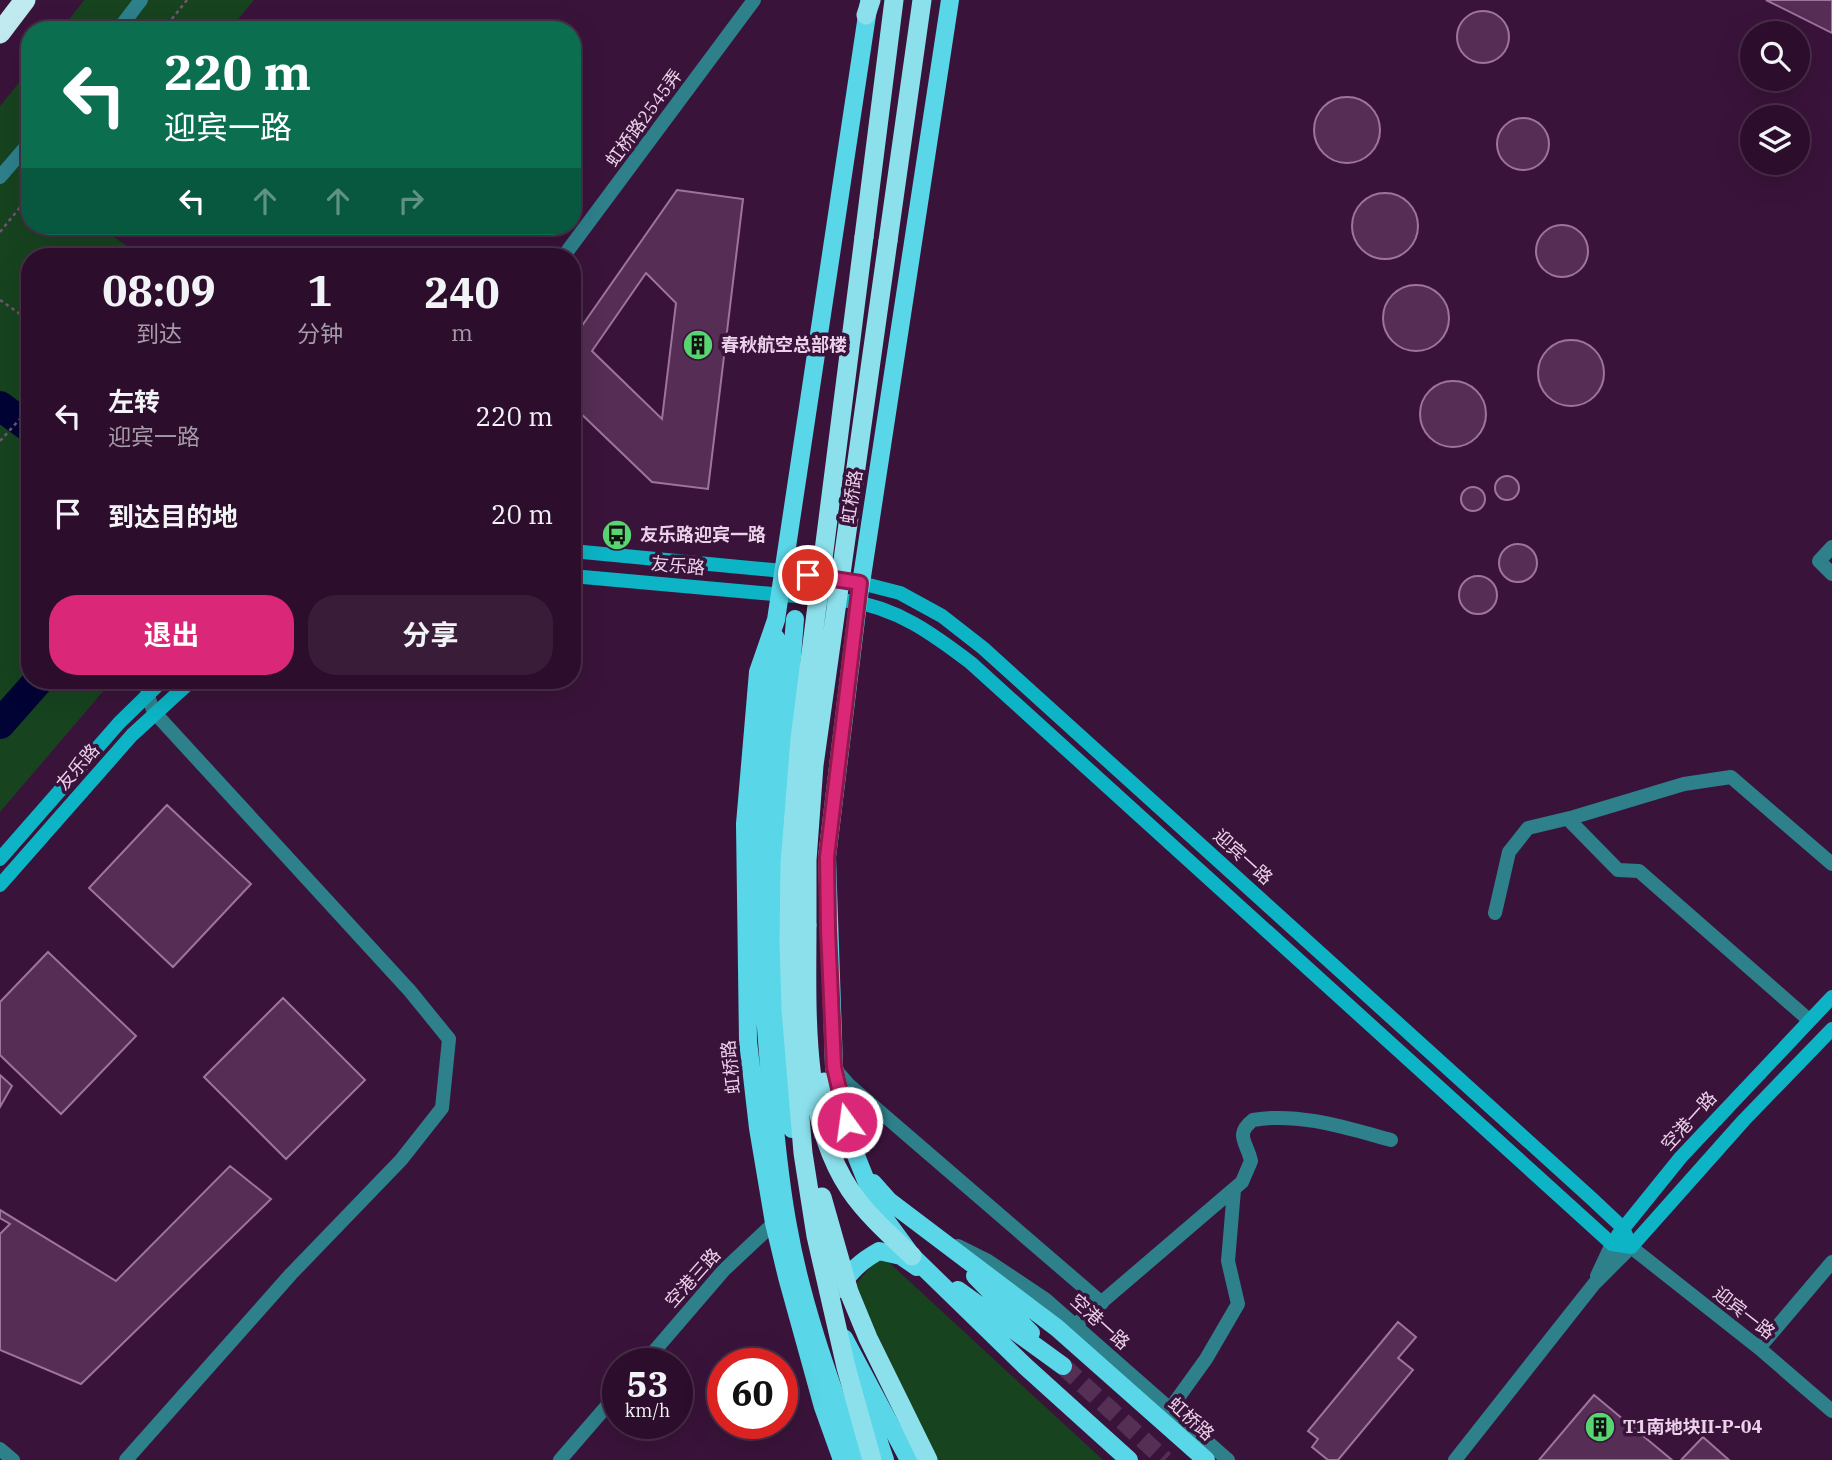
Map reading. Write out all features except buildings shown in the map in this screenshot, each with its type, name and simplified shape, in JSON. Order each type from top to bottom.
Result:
[{"type":"highway","points":[[0,33],[25,0]]},
{"type":"highway","points":[[872,1460],[825,1278],[803,1153],[789,942],[790,864],[804,701],[894,0]]},
{"type":"highway","points":[[912,1256],[850,1190],[825,1138],[814,1088],[807,1013],[807,860],[814,765],[922,0]]},
{"type":"highway","points":[[807,1013],[819,1067],[833,1109],[857,1157]]},
{"type":"highway","points":[[797,1080],[827,1220],[849,1292],[928,1460]]},
{"type":"main road","name":"虹桥路","points":[[950,0],[860,583],[827,857],[834,1067],[857,1157],[871,1193],[885,1219],[912,1256],[1025,1366],[1129,1460]]},
{"type":"main road","name":"虹桥路","points":[[858,1460],[805,1300],[788,1227],[778,1161],[766,1038],[761,875],[763,804],[775,674],[776,620],[869,5]]},
{"type":"main road","name":"友乐路","points":[[581,552],[783,571]]},
{"type":"main road","name":"迎宾一路","points":[[783,571],[860,583],[900,593],[942,616],[983,648],[1623,1228],[1631,1247]]},
{"type":"main road","name":"友乐路","points":[[581,577],[780,593]]},
{"type":"main road","points":[[780,593],[858,603],[893,612],[922,627],[971,663],[1612,1244]]},
{"type":"main road","name":"虹桥路","points":[[776,620],[758,672],[745,824],[748,1041],[758,1128],[774,1223],[823,1406],[842,1460]]},
{"type":"main road","points":[[795,620],[776,860],[777,969],[787,1089],[808,1227],[885,1460]]},
{"type":"main road","name":"友乐路","points":[[0,859],[153,689]]},
{"type":"main road","name":"友乐路","points":[[0,885],[154,712],[181,689]]},
{"type":"main road","name":"空港一路","points":[[1612,1244],[1681,1157],[1832,997]]},
{"type":"main road","name":"空港一路","points":[[1631,1247],[1707,1160],[1832,1029]]},
{"type":"main road","name":"虹桥路","points":[[857,1157],[889,1201],[1058,1328],[1206,1460]]},
{"type":"main road","points":[[912,1256],[1063,1366],[933,1234]]},
{"type":"main road","name":"迎宾一路","points":[[1612,1244],[1631,1247]]},
{"type":"main road","points":[[837,1316],[839,1290],[848,1274],[879,1251],[901,1256],[943,1285]]},
{"type":"main road","points":[[844,1338],[909,1460]]},
{"type":"street","points":[[125,21],[141,0]]},
{"type":"street","name":"虹桥路2545弄","points":[[581,233],[754,0]]},
{"type":"street","points":[[0,177],[21,152]]},
{"type":"street","points":[[1832,547],[1819,561],[1832,573]]},
{"type":"street","points":[[126,1460],[291,1274],[401,1160],[442,1108],[449,1040],[410,991],[154,712],[147,694],[150,689]]},
{"type":"street","points":[[1495,913],[1509,852],[1528,828],[1684,785],[1731,777],[1832,864]]},
{"type":"street","points":[[1568,818],[1618,870],[1639,871],[1809,1020]]},
{"type":"street","points":[[834,1067],[859,1094],[1102,1303]]},
{"type":"street","points":[[1075,1325],[1204,1212],[1234,1190],[1247,1174],[1251,1161],[1242,1135],[1243,1130],[1253,1120],[1292,1119],[1336,1125],[1391,1140]]},
{"type":"street","points":[[1170,1409],[1206,1359],[1238,1304],[1228,1261],[1234,1190]]},
{"type":"street","name":"空港三路","points":[[657,1348],[724,1270],[774,1223]]},
{"type":"street","name":"空港一路","points":[[933,1234],[988,1261],[1045,1299],[1227,1460]]},
{"type":"street","name":"空港一路","points":[[1594,1284],[1612,1244]]},
{"type":"street","name":"空港一路","points":[[1455,1460],[1594,1284],[1631,1247]]},
{"type":"street","name":"迎宾一路","points":[[1631,1247],[1759,1348],[1832,1411]]},
{"type":"street","points":[[1759,1348],[1832,1262]]},
{"type":"street","points":[[560,1460],[602,1411]]},
{"type":"street","points":[[0,1449],[13,1460]]},
{"type":"path","points":[[170,21],[187,0]]},
{"type":"path","points":[[0,232],[21,206]]},
{"type":"path","points":[[0,300],[21,315]]},
{"type":"path","points":[[0,441],[21,418]]},
{"type":"green space","points":[[84,0],[254,0],[236,21],[68,21]]},
{"type":"green space","points":[[21,80],[21,235],[111,235],[130,248],[21,248],[21,689],[105,689],[0,812],[0,106]]},
{"type":"green space","points":[[881,1255],[1103,1460],[936,1460],[854,1286]]},
{"type":"waterway","points":[[0,406],[21,421]]},
{"type":"waterway","points":[[0,724],[31,689]]},
{"type":"tunnel","points":[[1063,1366],[1165,1460]]},
{"type":"place","name":"春秋航空总部楼","points":[[698,345]]},
{"type":"place","name":"友乐路迎宾一路","points":[[617,535]]},
{"type":"place","name":"T1南地块II-P-04","points":[[1600,1427]]},
{"type":"route","points":[[808,575],[860,583],[827,857],[834,1067],[847,1122]]}]
